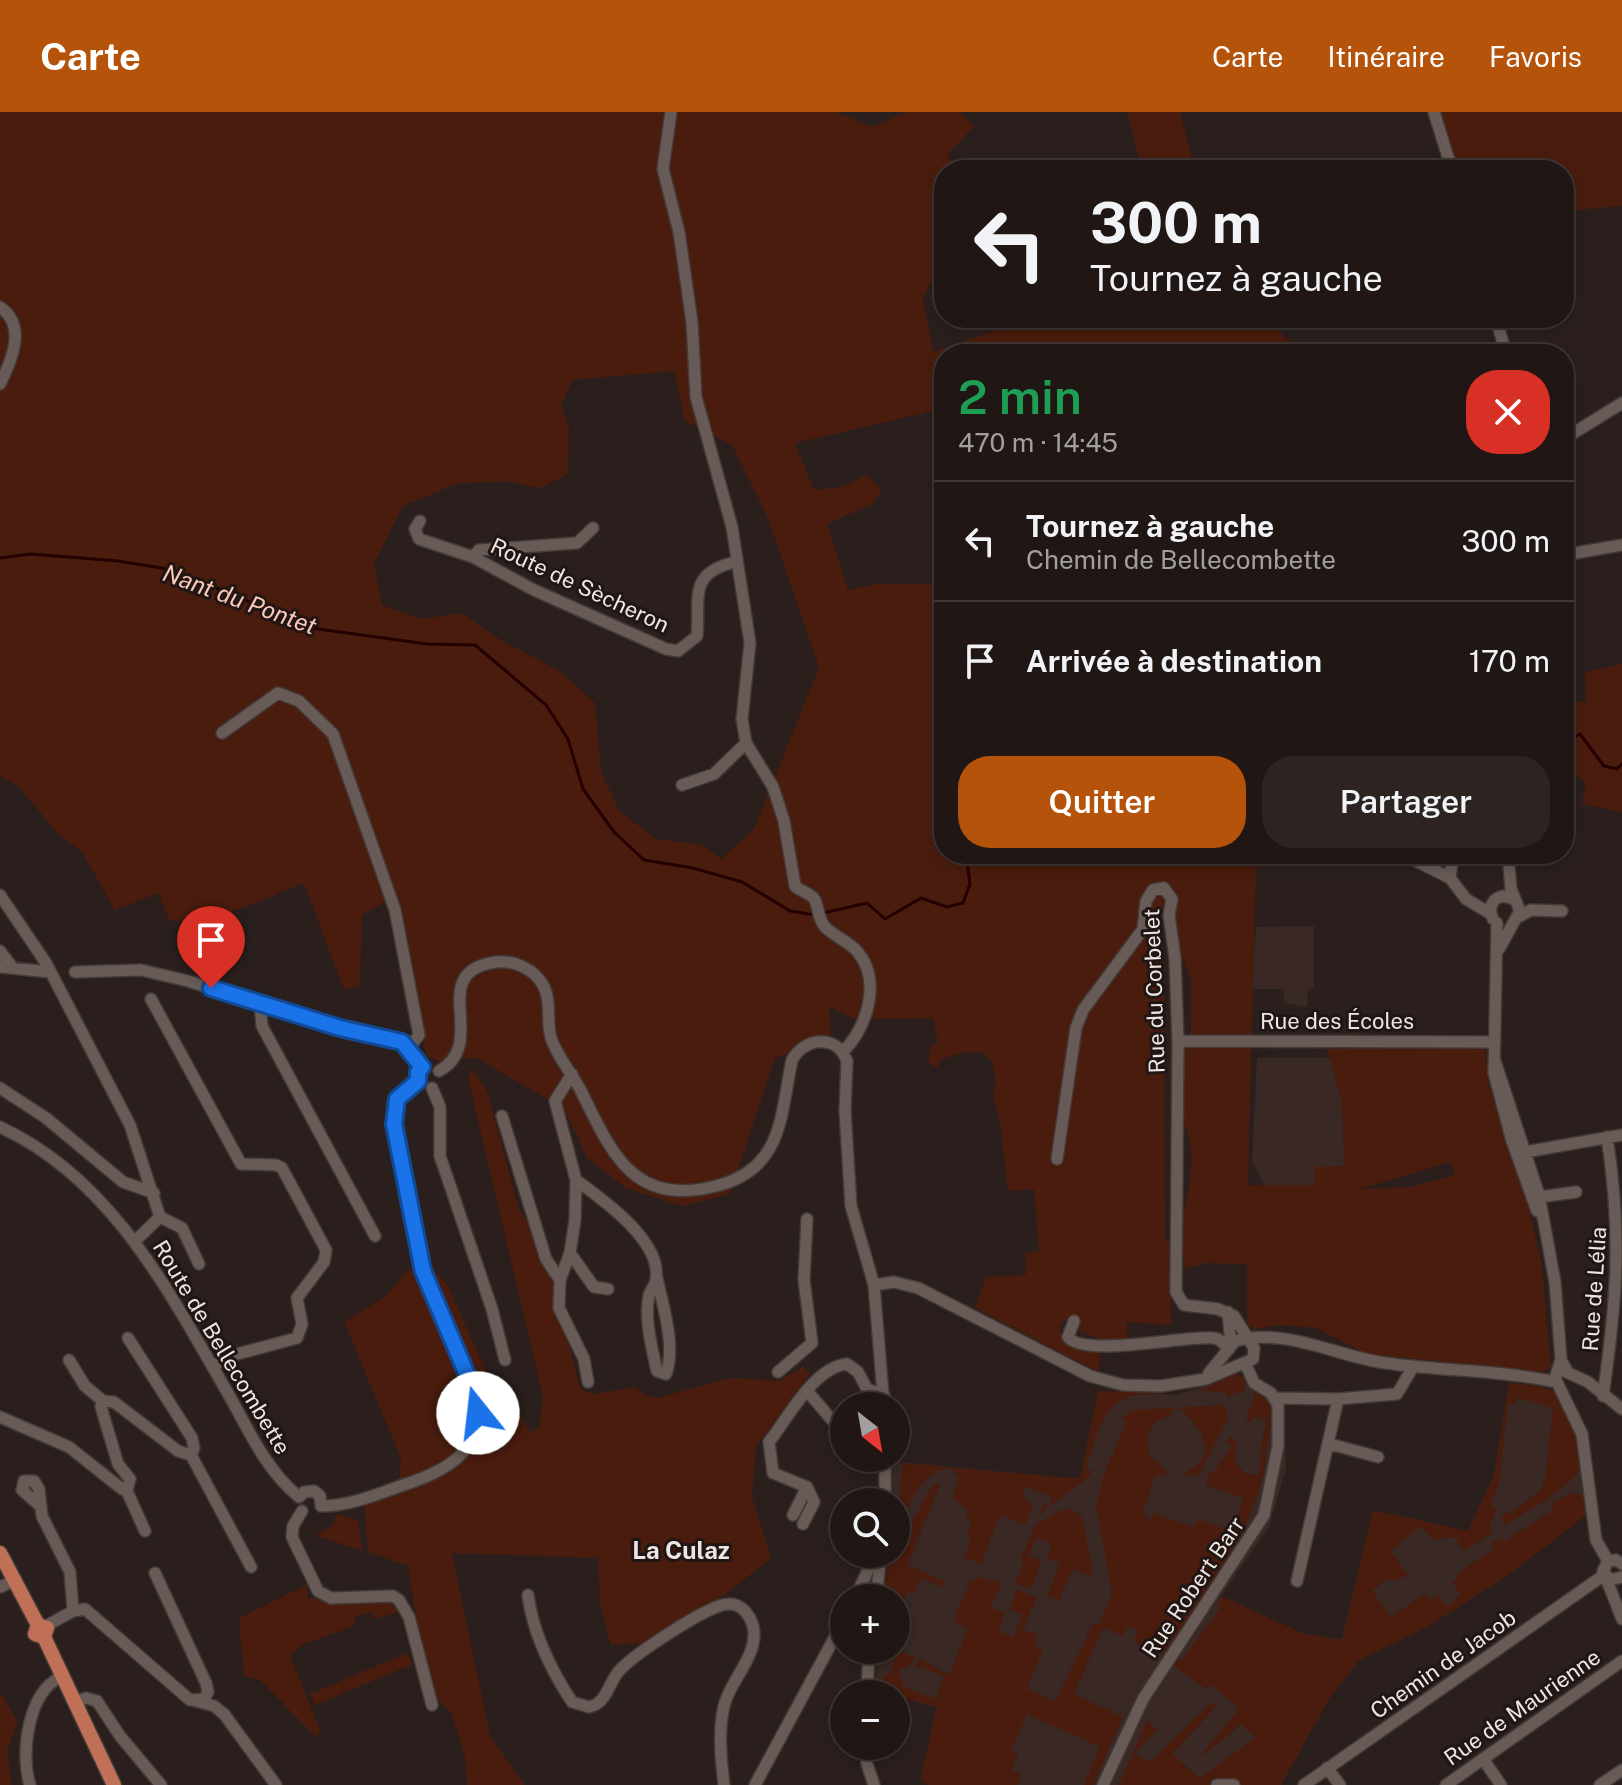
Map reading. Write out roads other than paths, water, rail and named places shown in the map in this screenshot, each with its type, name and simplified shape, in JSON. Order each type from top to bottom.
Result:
[{"type":"main road","points":[[0,1553],[43,1629],[61,1677],[114,1785]]},
{"type":"street","points":[[671,112],[663,169],[679,232],[697,363],[696,397],[732,527],[735,562],[750,643],[742,719],[746,743],[773,787],[784,821],[792,879],[800,890],[813,896],[826,928],[859,953],[870,982],[864,1023],[857,1038],[843,1052]]},
{"type":"street","points":[[1434,112],[1449,160]]},
{"type":"street","points":[[0,307],[11,315],[16,328],[14,347],[0,384]]},
{"type":"street","points":[[1574,433],[1622,403]]},
{"type":"street","points":[[420,521],[415,529],[419,539],[473,557]]},
{"type":"street","name":"Route de Sècheron","points":[[593,528],[577,543],[479,550],[473,557],[580,612],[666,649],[678,651],[697,636],[701,581],[708,572],[735,562]]},
{"type":"street","points":[[1574,553],[1622,545]]},
{"type":"street","points":[[222,733],[278,693],[299,701],[333,734],[395,910],[419,1035],[409,1048]]},
{"type":"street","points":[[682,785],[714,774],[746,743]]},
{"type":"street","points":[[1422,864],[1450,878],[1466,899],[1495,909],[1514,920]]},
{"type":"street","points":[[1450,878],[1452,864]]},
{"type":"street","points":[[1499,949],[1514,920],[1516,901],[1509,864]]},
{"type":"street","points":[[1509,870],[1495,909],[1499,949],[1494,1073],[1502,1108],[1544,1226],[1555,1282],[1563,1378],[1582,1434],[1596,1540],[1608,1561],[1622,1619]]},
{"type":"street","name":"Rue du Corbelet","points":[[1057,1159],[1072,1046],[1083,1010],[1143,929],[1148,895],[1159,889],[1169,893],[1172,899],[1169,915],[1175,958],[1178,1041],[1176,1292],[1188,1306],[1228,1312]]},
{"type":"street","name":"Route de Bellecombette","points":[[0,895],[50,972],[130,1125],[160,1217],[182,1228],[199,1264]]},
{"type":"street","points":[[1495,909],[1516,901]]},
{"type":"street","points":[[1516,901],[1531,910],[1562,911]]},
{"type":"street","points":[[1514,920],[1531,910]]},
{"type":"street","points":[[0,951],[6,968],[50,972]]},
{"type":"street","points":[[439,1071],[452,1063],[462,1044],[458,996],[463,983],[485,965],[506,962],[524,967],[543,985],[551,1038],[603,1140],[624,1167],[660,1186],[703,1189],[726,1183],[746,1171],[776,1140],[786,1108],[792,1060],[798,1050],[817,1041],[835,1045],[847,1061],[845,1111],[851,1206],[874,1285],[883,1392]]},
{"type":"street","points":[[75,972],[141,970],[260,1002],[402,1042],[422,1067]]},
{"type":"street","points":[[151,999],[241,1164],[276,1165],[282,1168],[326,1250],[324,1262],[297,1298],[302,1324],[297,1338],[237,1354],[212,1366]]},
{"type":"street","points":[[260,1002],[262,1026],[375,1236]]},
{"type":"street","name":"Rue des Écoles","points":[[1178,1041],[1495,1042]]},
{"type":"street","points":[[1495,1061],[1525,1152],[1535,1197]]},
{"type":"street","points":[[429,1065],[439,1071],[440,1081],[432,1088],[422,1087],[418,1072],[422,1067],[429,1065]]},
{"type":"street","points":[[572,1074],[555,1101],[576,1180],[570,1253],[560,1280],[559,1308],[584,1359],[588,1382]]},
{"type":"street","points":[[302,1511],[313,1514],[321,1506],[346,1505],[441,1471],[463,1456],[477,1426],[477,1401],[423,1271],[394,1124],[397,1099],[418,1081]]},
{"type":"street","points":[[0,1088],[46,1118],[123,1182],[154,1193]]},
{"type":"street","points":[[432,1088],[440,1107],[440,1156],[487,1294],[505,1360]]},
{"type":"street","points":[[555,1101],[566,1093],[581,1092]]},
{"type":"street","points":[[1502,1108],[1508,1114],[1521,1153],[1622,1135]]},
{"type":"street","points":[[502,1116],[546,1259],[560,1280]]},
{"type":"street","points":[[0,1127],[42,1149],[87,1184],[135,1241]]},
{"type":"street","name":"Rue de Lélia","points":[[1603,1396],[1621,1245],[1618,1192],[1607,1137]]},
{"type":"street","points":[[576,1180],[634,1227],[654,1260],[667,1326],[670,1363],[666,1374],[657,1371],[648,1298],[657,1278]]},
{"type":"street","points":[[1535,1197],[1576,1192]]},
{"type":"street","name":"Route de Bellecombette","points":[[160,1217],[135,1241],[279,1481],[299,1497]]},
{"type":"street","points":[[778,1372],[812,1343],[804,1280],[807,1219]]},
{"type":"street","points":[[570,1253],[594,1287],[608,1289]]},
{"type":"street","points":[[874,1285],[894,1282],[918,1288],[1104,1381],[1141,1387],[1206,1379],[1241,1365],[1255,1352],[1290,1339]]},
{"type":"street","points":[[1228,1312],[1234,1316],[1255,1352]]},
{"type":"street","points":[[1228,1312],[1229,1358],[1241,1365],[1254,1383],[1275,1398],[1338,1399],[1397,1394],[1413,1367]]},
{"type":"street","points":[[1074,1321],[1068,1337],[1082,1345],[1167,1343],[1210,1338],[1221,1340],[1230,1347]]},
{"type":"street","points":[[128,1338],[192,1438],[194,1448],[191,1455]]},
{"type":"street","points":[[1194,1380],[1218,1365],[1230,1347],[1247,1340],[1290,1339],[1347,1356],[1413,1367],[1563,1378],[1603,1396],[1622,1409]]},
{"type":"street","points":[[69,1360],[85,1386],[103,1401],[114,1402],[178,1451],[191,1455],[251,1567]]},
{"type":"street","points":[[803,1524],[814,1502],[807,1487],[773,1473],[769,1442],[808,1392],[833,1367],[847,1364],[858,1372],[872,1392]]},
{"type":"street","points":[[808,1392],[830,1418]]},
{"type":"street","name":"Rue Robert Barr","points":[[1103,1785],[1143,1699],[1264,1515],[1278,1446],[1275,1398]]},
{"type":"street","points":[[1297,1581],[1338,1399]]},
{"type":"street","points":[[103,1401],[101,1407],[116,1459],[130,1479],[126,1489]]},
{"type":"street","points":[[0,1417],[69,1447],[108,1480],[126,1489],[145,1531]]},
{"type":"street","points":[[1330,1444],[1378,1457]]},
{"type":"street","points":[[793,1515],[807,1487]]},
{"type":"street","points":[[321,1506],[320,1496],[314,1491],[304,1492],[299,1497],[302,1511],[293,1526],[292,1537],[318,1591],[331,1598],[393,1596],[406,1608],[432,1705]]},
{"type":"street","points":[[39,1505],[53,1544],[70,1572],[73,1611]]},
{"type":"street","points":[[1608,1561],[1616,1560],[1622,1564]]},
{"type":"street","points":[[155,1573],[206,1683],[208,1692],[204,1699],[190,1700]]},
{"type":"street","name":"Chemin de Jacob","points":[[1304,1785],[1612,1578]]},
{"type":"street","points":[[0,1587],[16,1580]]},
{"type":"street","points":[[528,1595],[535,1632],[565,1691],[572,1702],[589,1707],[602,1699],[619,1671],[681,1628],[727,1604],[743,1609],[752,1622],[754,1636],[724,1704],[721,1737],[724,1785]]},
{"type":"street","points":[[43,1629],[80,1608],[91,1612],[190,1700],[214,1706],[224,1714],[276,1785]]},
{"type":"street","points":[[755,1785],[830,1646]]},
{"type":"street","name":"Rue de Maurienne","points":[[1446,1785],[1622,1661]]},
{"type":"street","points":[[30,1785],[24,1753],[31,1720],[44,1688],[61,1677]]},
{"type":"street","points":[[74,1703],[86,1698],[97,1701],[120,1736],[161,1785]]},
{"type":"street","points":[[1483,1759],[1501,1785]]},
{"type":"street","points":[[867,1760],[874,1785]]},
{"type":"street","points":[[1327,1768],[1340,1785]]},
{"type":"street","points":[[1600,1785],[1622,1770]]},
{"type":"street","points":[[1217,1785],[1234,1785]]},
{"type":"waterway","name":"Nant du Pontet","points":[[0,558],[30,554],[118,561],[174,570],[311,628],[427,644],[475,645],[546,705],[568,739],[583,789],[614,832],[644,860],[693,868],[742,882],[790,911],[815,915]]},
{"type":"waterway","points":[[1574,737],[1580,734],[1604,766],[1617,769],[1622,764]]},
{"type":"waterway","name":"Nant du Pontet","points":[[823,913],[867,903],[885,919],[921,898],[947,907],[963,903],[970,884],[967,864]]},
{"type":"district","name":"La Culaz","points":[[681,1550]]}]
